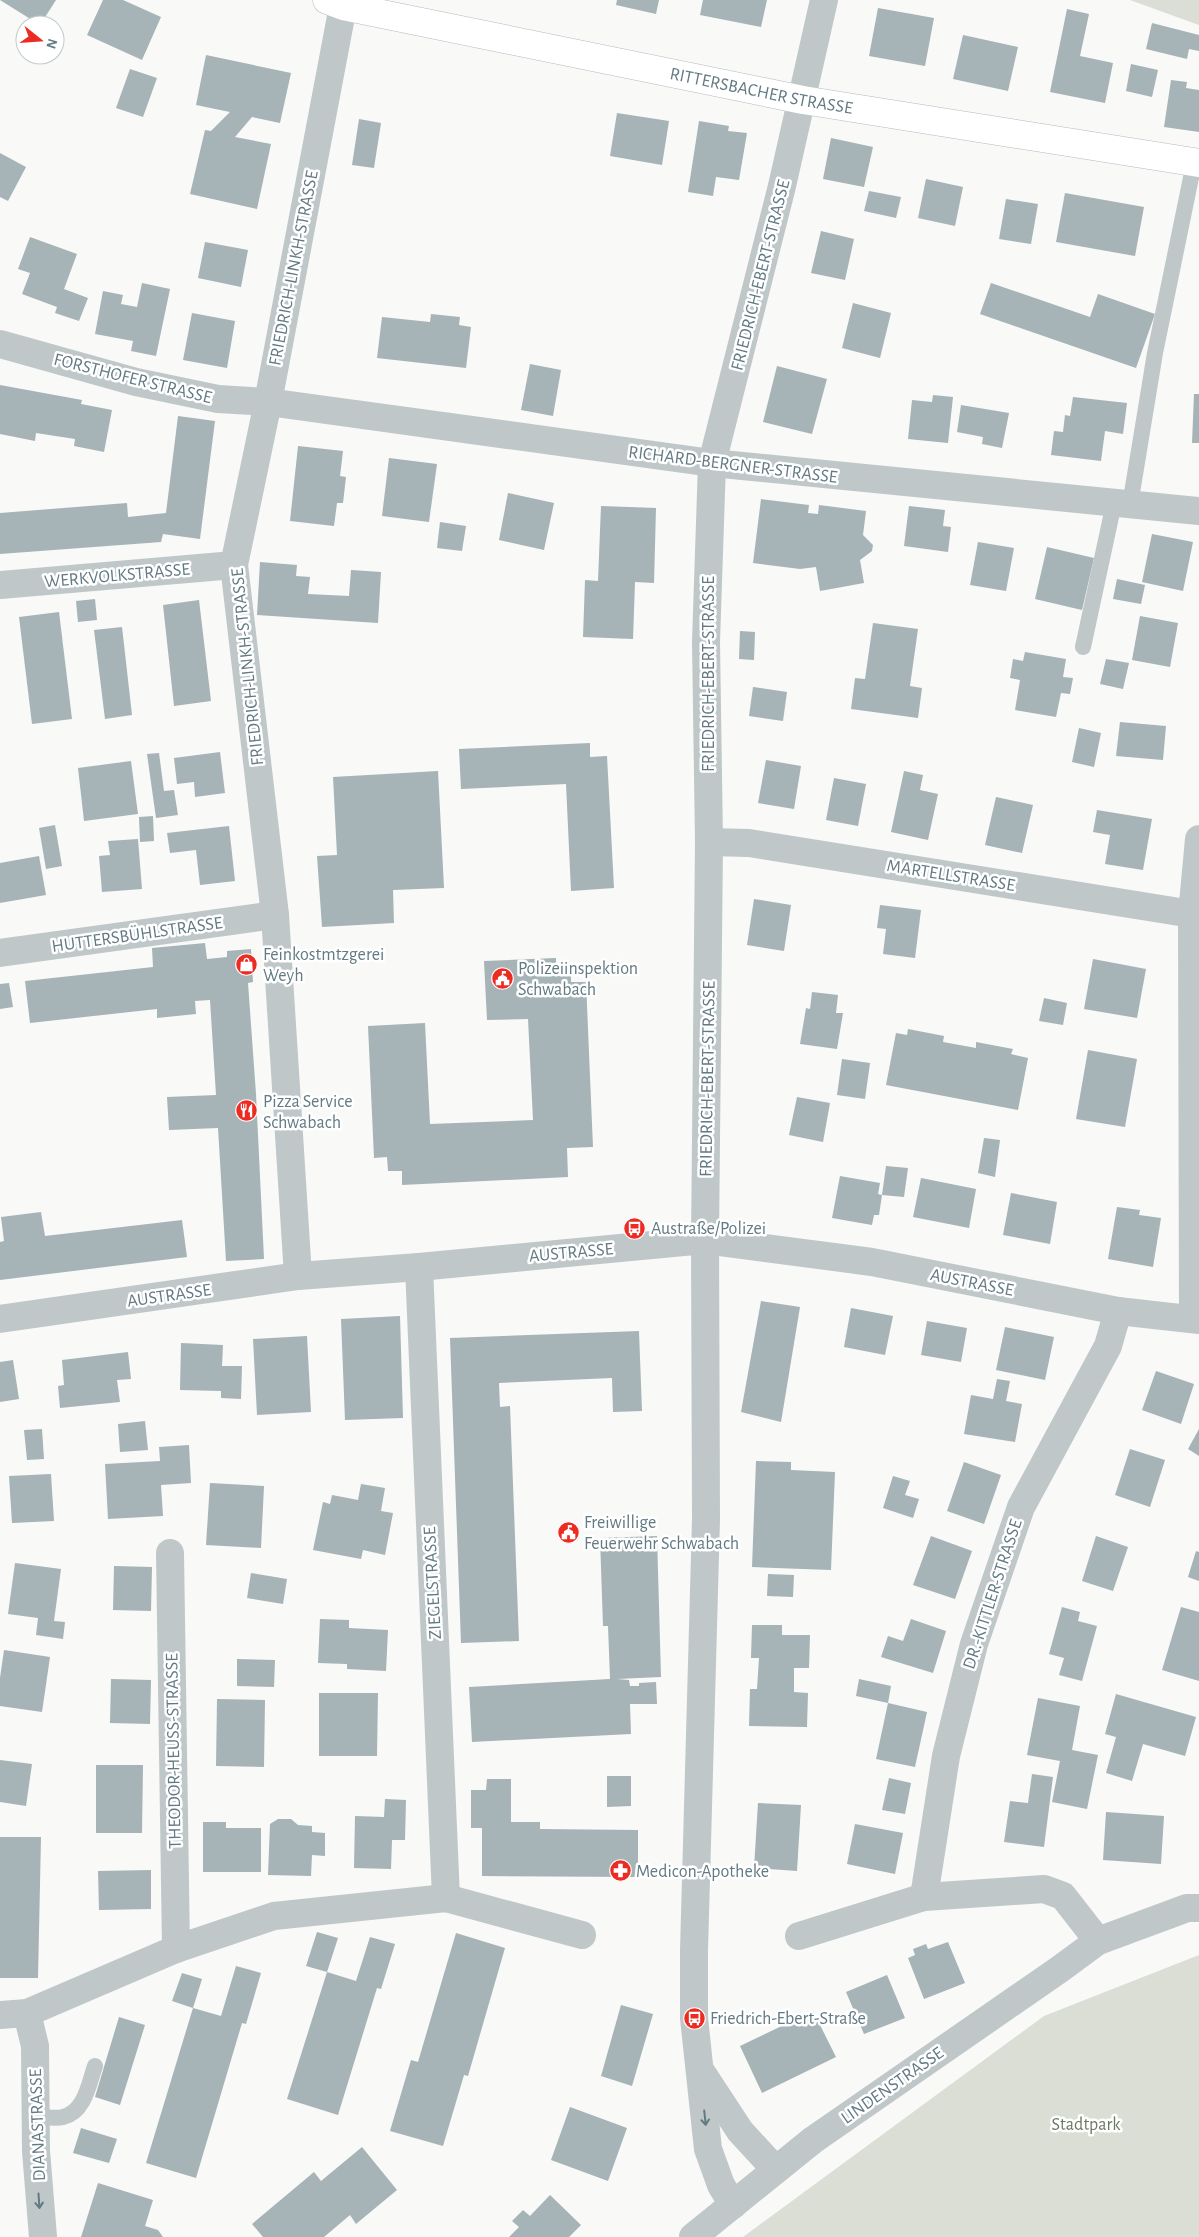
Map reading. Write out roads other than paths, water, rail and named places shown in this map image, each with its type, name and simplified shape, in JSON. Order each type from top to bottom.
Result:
[{"type":"main road","name":"RITTERSBACHER STRASSE","points":[[335,3],[803,100],[1196,163]]},
{"type":"street","name":"FRIEDRICH-EBERT-STRASSE","points":[[733,2205],[721,2185],[708,2148],[694,2018],[694,1951],[706,1519],[705,1240],[709,842],[706,642],[712,464],[803,100],[824,0]]},
{"type":"street","name":"FRIEDRICH-LINKH-STRASSE","points":[[298,1276],[275,915],[234,565],[268,402],[335,3]]},
{"type":"street","name":"FORSTHOFER STRASSE","points":[[0,344],[136,382],[218,399],[268,402]]},
{"type":"street","name":"RICHARD-BERGNER-STRASSE","points":[[268,402],[712,464],[1199,511]]},
{"type":"street","name":"WERKVOLKSTRASSE","points":[[0,585],[234,565]]},
{"type":"street","points":[[1196,1320],[1196,1064],[1192,914],[1199,839]]},
{"type":"street","name":"MARTELLSTRASSE","points":[[709,842],[749,843],[1192,914]]},
{"type":"street","name":"HUTTERSBÜHLSTRASSE","points":[[0,953],[275,915]]},
{"type":"street","name":"AUSTRASSE","points":[[0,1319],[298,1276],[418,1267],[705,1240],[872,1262],[1118,1311],[1196,1320]]},
{"type":"street","name":"ZIEGELSTRASSE","points":[[418,1267],[446,1898]]},
{"type":"street","name":"DR.-KITTLER-STRASSE","points":[[924,1897],[946,1756],[974,1644],[1021,1507],[1108,1346],[1118,1311]]},
{"type":"street","name":"THEODOR-HEUSS-STRASSE","points":[[170,1553],[176,1949]]},
{"type":"street","points":[[800,1936],[924,1897],[1044,1889],[1063,1896],[1098,1941]]},
{"type":"street","points":[[0,2015],[27,2013],[176,1949],[274,1916],[446,1898],[582,1934]]},
{"type":"street","name":"LINDENSTRASSE","points":[[693,2237],[774,2169],[813,2140],[1098,1941],[1188,1908],[1199,1908]]},
{"type":"street","name":"DIANASTRASSE","points":[[27,2013],[35,2046],[36,2151],[43,2237]]},
{"type":"street","name":"FRIEDRICH-EBERT-STRASSE","points":[[700,2069],[740,2131],[774,2169]]},
{"type":"lane","points":[[1083,647],[1122,504],[1196,163]]},
{"type":"lane","points":[[35,2116],[63,2117],[73,2112],[80,2105],[95,2066]]},
{"type":"place","name":"Feinkostmtzgerei Weyh","points":[[247,964]]},
{"type":"place","name":"Polizeiinspektion Schwabach","points":[[502,978]]},
{"type":"place","name":"Pizza Service Schwabach","points":[[247,1111]]},
{"type":"place","name":"Austraße/Polizei","points":[[635,1228]]},
{"type":"place","name":"Freiwillige Feuerwehr Schwabach","points":[[568,1532]]},
{"type":"place","name":"Medicon-Apotheke","points":[[620,1871]]},
{"type":"place","name":"Friedrich-Ebert-Straße","points":[[694,2018]]},
{"type":"park label","name":"Stadtpark","points":[[1086,2124]]}]
